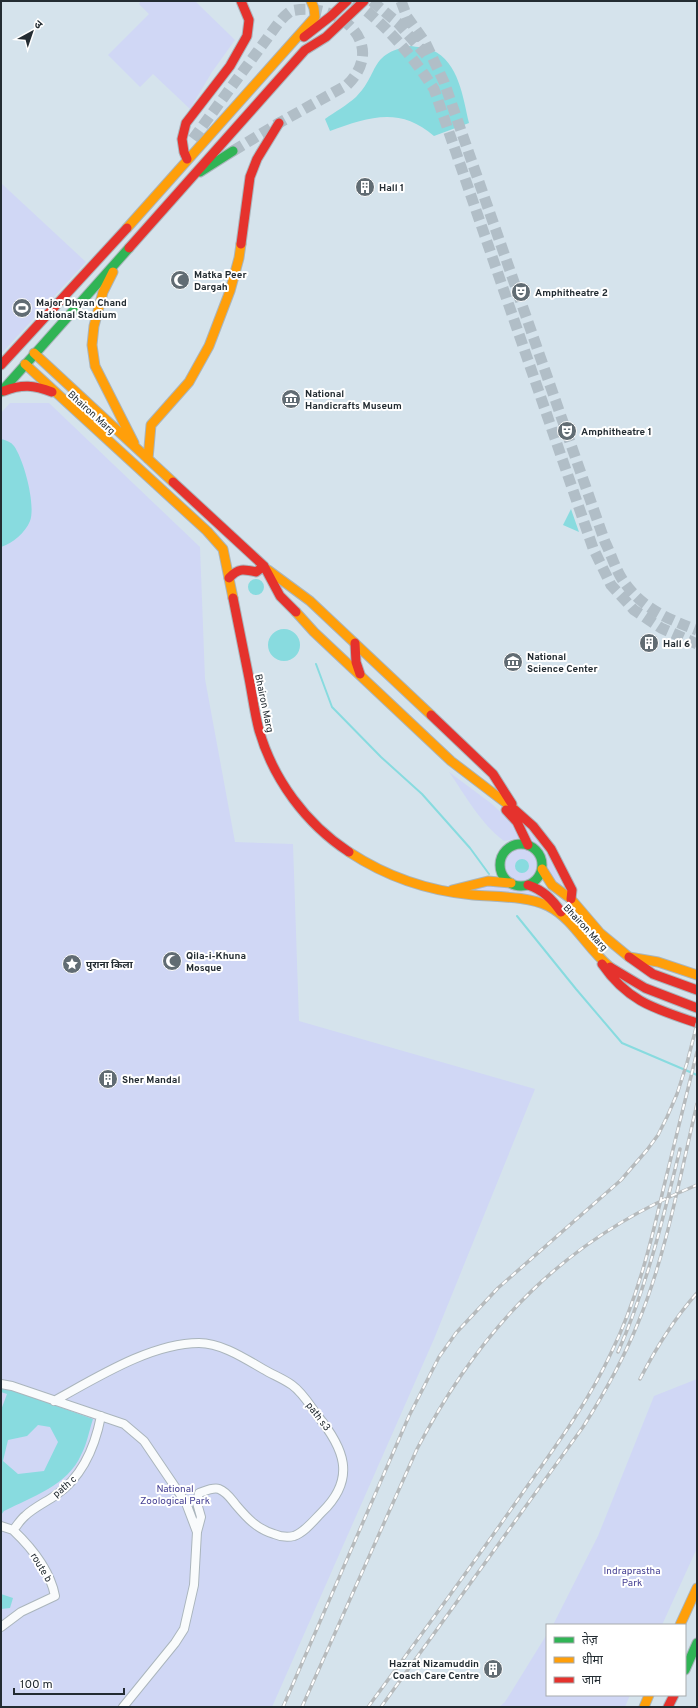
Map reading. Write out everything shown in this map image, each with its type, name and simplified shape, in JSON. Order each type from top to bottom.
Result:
[{"type":"main road","points":[[187,159],[183,154],[183,128],[187,120],[217,83],[243,46],[249,28],[248,13],[241,1]]},
{"type":"main road","points":[[1,366],[315,17],[312,1]]},
{"type":"main road","points":[[288,48],[331,16],[347,1]]},
{"type":"main road","points":[[1,393],[34,353],[116,264],[187,181],[305,50],[326,37],[364,1]]},
{"type":"main road","points":[[148,459],[151,426],[155,419],[189,382],[209,346],[230,290],[239,258],[250,177],[257,159],[279,123]]},
{"type":"main road","points":[[187,159],[193,139]]},
{"type":"main road","points":[[187,181],[233,151]]},
{"type":"main road","points":[[116,264],[103,292],[94,326],[92,345],[95,366],[137,450]]},
{"type":"main road","name":"Bhairon Marg","points":[[34,353],[265,567],[280,596],[314,632],[451,761],[516,810],[533,826],[551,849],[572,890],[574,902],[600,933],[629,957],[658,962],[697,975]]},
{"type":"main road","name":"Bhairon Marg","points":[[25,364],[207,532],[223,549],[260,732],[273,767],[290,795],[321,832],[359,861],[402,881],[448,891],[541,903],[555,909],[565,917],[599,957],[621,974],[656,993],[697,1008]]},
{"type":"main road","points":[[1,393],[16,385],[25,384],[40,387],[58,395]]},
{"type":"main road","points":[[223,549],[227,552],[233,549],[234,543],[232,537]]},
{"type":"main road","points":[[229,578],[237,570],[242,569],[256,572],[265,567],[310,601],[492,774],[516,810]]},
{"type":"main road","points":[[355,643],[356,662],[360,675]]},
{"type":"main road","points":[[484,786],[517,822],[528,845]]},
{"type":"main road","points":[[511,883],[501,873],[500,864],[502,855],[511,846],[519,844],[528,845],[538,852],[542,860],[542,869],[538,877],[528,885]]},
{"type":"main road","points":[[448,891],[481,881],[496,880],[519,886],[528,885],[547,893],[565,917],[574,902],[552,885],[542,869]]},
{"type":"main road","points":[[599,957],[611,977],[627,994],[653,1008],[697,1023]]},
{"type":"main road","points":[[629,957],[653,974],[697,990]]},
{"type":"main road","points":[[680,1624],[697,1588]]},
{"type":"main road","points":[[686,1668],[697,1643]]},
{"type":"main road","points":[[644,1707],[649,1696]]},
{"type":"main road","points":[[668,1707],[674,1696]]},
{"type":"street","name":"path s3","points":[[54,1401],[102,1374],[134,1360],[183,1344],[201,1343],[224,1349],[279,1376],[293,1386],[307,1400],[336,1440],[343,1460],[342,1482],[339,1490],[329,1505],[307,1527],[295,1535],[283,1538],[257,1527],[226,1492],[218,1488],[207,1490],[199,1493],[197,1503],[201,1517],[197,1532]]},
{"type":"street","points":[[1,1384],[12,1386],[124,1424],[144,1441],[186,1503],[197,1532],[194,1586],[184,1629],[175,1643],[123,1707]]},
{"type":"street","name":"path c","points":[[12,1530],[24,1516],[64,1489],[75,1479],[84,1465],[96,1437],[101,1416]]},
{"type":"street","points":[[1,1526],[12,1530]]},
{"type":"street","name":"route b","points":[[1,1627],[21,1612],[55,1596],[51,1582],[40,1562],[12,1530]]},
{"type":"green space","points":[[141,1],[195,1],[235,40],[212,72],[190,109],[153,74],[140,87],[108,55],[149,14],[139,4]]},
{"type":"green space","name":"Major Dhyan Chand National Stadium","points":[[1,183],[86,262],[1,354]]},
{"type":"green space","name":"National Zoological Park","points":[[10,403],[49,403],[200,547],[205,679],[235,842],[293,844],[299,1021],[535,1089],[434,1339],[272,1707],[1,1707],[1,413]]},
{"type":"green space","points":[[449,772],[492,804],[514,825],[520,838],[504,841],[495,834],[474,809]]},
{"type":"green space","points":[[524,824],[547,854],[563,886],[554,879],[546,865],[545,855],[538,846],[530,841]]},
{"type":"green space","points":[[518,849],[524,849],[534,856],[537,865],[536,871],[530,878],[524,881],[518,881],[508,874],[505,868],[505,862],[512,852]]},
{"type":"green space","points":[[488,884],[511,888],[516,891],[532,890],[550,903],[515,892],[471,890]]},
{"type":"green space","name":"Indraprastha Park","points":[[697,1379],[697,1548],[662,1624],[554,1624],[598,1536],[654,1396]]},
{"type":"green space","points":[[546,1636],[546,1696],[630,1696],[625,1707],[499,1707],[505,1702]]},
{"type":"shaded area","points":[[410,46],[432,50],[448,63],[454,72],[462,92],[469,123],[434,136],[409,121],[384,117],[358,122],[330,131],[325,119],[356,97],[369,80],[381,59],[387,54]]},
{"type":"shaded area","points":[[1,439],[8,441],[13,445],[22,461],[30,494],[31,514],[30,521],[22,533],[14,540],[1,547]]},
{"type":"shaded area","points":[[571,509],[579,532],[563,525]]},
{"type":"shaded area","points":[[256,579],[263,584],[264,587],[259,594],[256,595],[249,590],[248,587],[253,580]]},
{"type":"shaded area","points":[[281,629],[287,629],[297,636],[300,645],[299,651],[293,658],[287,661],[281,661],[271,654],[268,648],[268,642],[275,632]]},
{"type":"shaded area","points":[[519,859],[525,859],[529,863],[529,869],[525,873],[519,873],[515,869],[515,863]]},
{"type":"shaded area","points":[[1,1388],[18,1392],[93,1419],[83,1451],[75,1465],[67,1474],[48,1489],[4,1511],[1,1515],[1,1410],[7,1394],[1,1392]],"holes":[[[38,1425],[50,1427],[58,1442],[44,1471],[18,1474],[3,1461],[8,1440],[27,1436]]]},
{"type":"shaded area","points":[[1,1594],[13,1598],[10,1608],[1,1609]]},
{"type":"waterway","points":[[316,664],[332,707],[381,757],[422,794],[470,848],[489,874]]},
{"type":"waterway","points":[[517,916],[622,1043],[697,1075]]},
{"type":"tunnel","points":[[354,1],[388,30],[417,64],[434,89],[593,548],[611,585],[634,610],[661,628],[697,644]]},
{"type":"tunnel","points":[[372,1],[398,23],[426,55]]},
{"type":"tunnel","points":[[401,1],[407,17],[425,42],[444,82],[605,542],[617,570],[629,589],[646,605],[675,621],[697,630]]},
{"type":"tunnel","points":[[193,139],[276,26],[291,11],[309,9],[325,12],[340,19],[352,28],[360,41],[363,55],[359,70],[347,85],[233,151]]},
{"type":"railway","points":[[283,1707],[409,1416],[439,1357],[456,1333],[498,1288],[621,1180],[647,1150],[658,1135],[677,1094],[697,1024]]},
{"type":"railway","points":[[368,1707],[463,1577],[556,1445],[602,1372],[620,1333],[636,1292],[654,1229],[697,1052]]},
{"type":"railway","points":[[381,1707],[583,1427],[613,1376],[638,1323],[657,1270],[672,1215],[697,1104]]},
{"type":"railway","points":[[618,1352],[638,1302],[646,1277],[661,1227],[680,1149]]},
{"type":"railway","points":[[302,1707],[417,1449],[442,1404],[470,1363],[500,1325],[532,1290],[568,1259],[607,1231],[650,1206],[697,1185]]},
{"type":"railway","points":[[640,1379],[666,1334],[697,1293]]},
{"type":"traffic: fast","points":[[200,172],[233,151]]},
{"type":"traffic: fast","points":[[1,392],[129,248]]},
{"type":"traffic: fast","points":[[517,844],[525,844],[533,847],[539,853],[542,865],[539,877],[533,883],[525,886],[517,886],[509,883],[503,877],[500,869],[500,861],[503,853],[509,847],[517,844]]},
{"type":"traffic: fast","points":[[686,1668],[697,1643]]},
{"type":"traffic: slow","points":[[127,228],[315,17],[314,8],[311,1]]},
{"type":"traffic: slow","points":[[148,459],[151,425],[189,382],[209,346],[230,291],[239,258],[241,244]]},
{"type":"traffic: slow","points":[[113,272],[103,292],[94,326],[92,345],[95,366],[134,443]]},
{"type":"traffic: slow","points":[[34,353],[173,482]]},
{"type":"traffic: slow","points":[[25,364],[207,531],[223,549],[233,598]]},
{"type":"traffic: slow","points":[[268,570],[310,601],[431,715]]},
{"type":"traffic: slow","points":[[296,612],[314,632],[451,761],[515,810]]},
{"type":"traffic: slow","points":[[349,852],[393,876],[424,886],[456,893],[531,900],[548,906],[565,918],[594,952],[610,967]]},
{"type":"traffic: slow","points":[[542,869],[552,885],[571,899],[600,933],[629,957],[658,962],[697,975]]},
{"type":"traffic: slow","points":[[452,890],[488,881],[511,883]]},
{"type":"traffic: slow","points":[[680,1624],[697,1588]]},
{"type":"traffic: slow","points":[[644,1707],[649,1696]]},
{"type":"traffic: jam","points":[[187,159],[184,152],[182,139],[186,123],[230,66],[247,36],[249,20],[241,1]]},
{"type":"traffic: jam","points":[[304,37],[331,16],[347,1]]},
{"type":"traffic: jam","points":[[129,248],[305,50],[326,37],[364,1]]},
{"type":"traffic: jam","points":[[241,244],[250,177],[257,159],[279,123]]},
{"type":"traffic: jam","points":[[1,365],[127,228]]},
{"type":"traffic: jam","points":[[4,391],[17,387],[28,386],[52,392]]},
{"type":"traffic: jam","points":[[173,482],[264,566],[280,596],[296,612]]},
{"type":"traffic: jam","points":[[229,578],[235,572],[241,570],[256,572],[264,566]]},
{"type":"traffic: jam","points":[[233,598],[257,723],[265,748],[273,766],[282,783],[305,814],[333,841],[349,852]]},
{"type":"traffic: jam","points":[[355,643],[356,662],[360,674]]},
{"type":"traffic: jam","points":[[431,715],[493,774],[512,804]]},
{"type":"traffic: jam","points":[[506,810],[517,822],[528,845]]},
{"type":"traffic: jam","points":[[515,810],[533,826],[551,849],[572,890],[571,899]]},
{"type":"traffic: jam","points":[[528,885],[547,896],[561,912]]},
{"type":"traffic: jam","points":[[629,957],[653,974],[697,990]]},
{"type":"traffic: jam","points":[[602,964],[612,977],[633,996],[656,1008],[697,1023]]},
{"type":"traffic: jam","points":[[610,967],[645,988],[697,1008]]},
{"type":"traffic: jam","points":[[668,1707],[674,1696]]},
{"type":"place","name":"Hall 1","points":[[365,187]]},
{"type":"place","name":"Matka Peer Dargah","points":[[180,280]]},
{"type":"place","name":"Amphitheatre 2","points":[[521,292]]},
{"type":"place","name":"Major Dhyan Chand National Stadium","points":[[22,308]]},
{"type":"place","name":"National Handicrafts Museum","points":[[291,399]]},
{"type":"place","name":"Amphitheatre 1","points":[[567,431]]},
{"type":"place","name":"Hall 6","points":[[649,643]]},
{"type":"place","name":"National Science Center","points":[[513,662]]},
{"type":"place","name":"Qila-i-Khuna Mosque","points":[[172,961]]},
{"type":"place","name":"पुराना किला","points":[[72,964]]},
{"type":"place","name":"Sher Mandal","points":[[108,1079]]},
{"type":"place","name":"Hazrat Nizamuddin Coach Care Centre","points":[[493,1669]]}]
